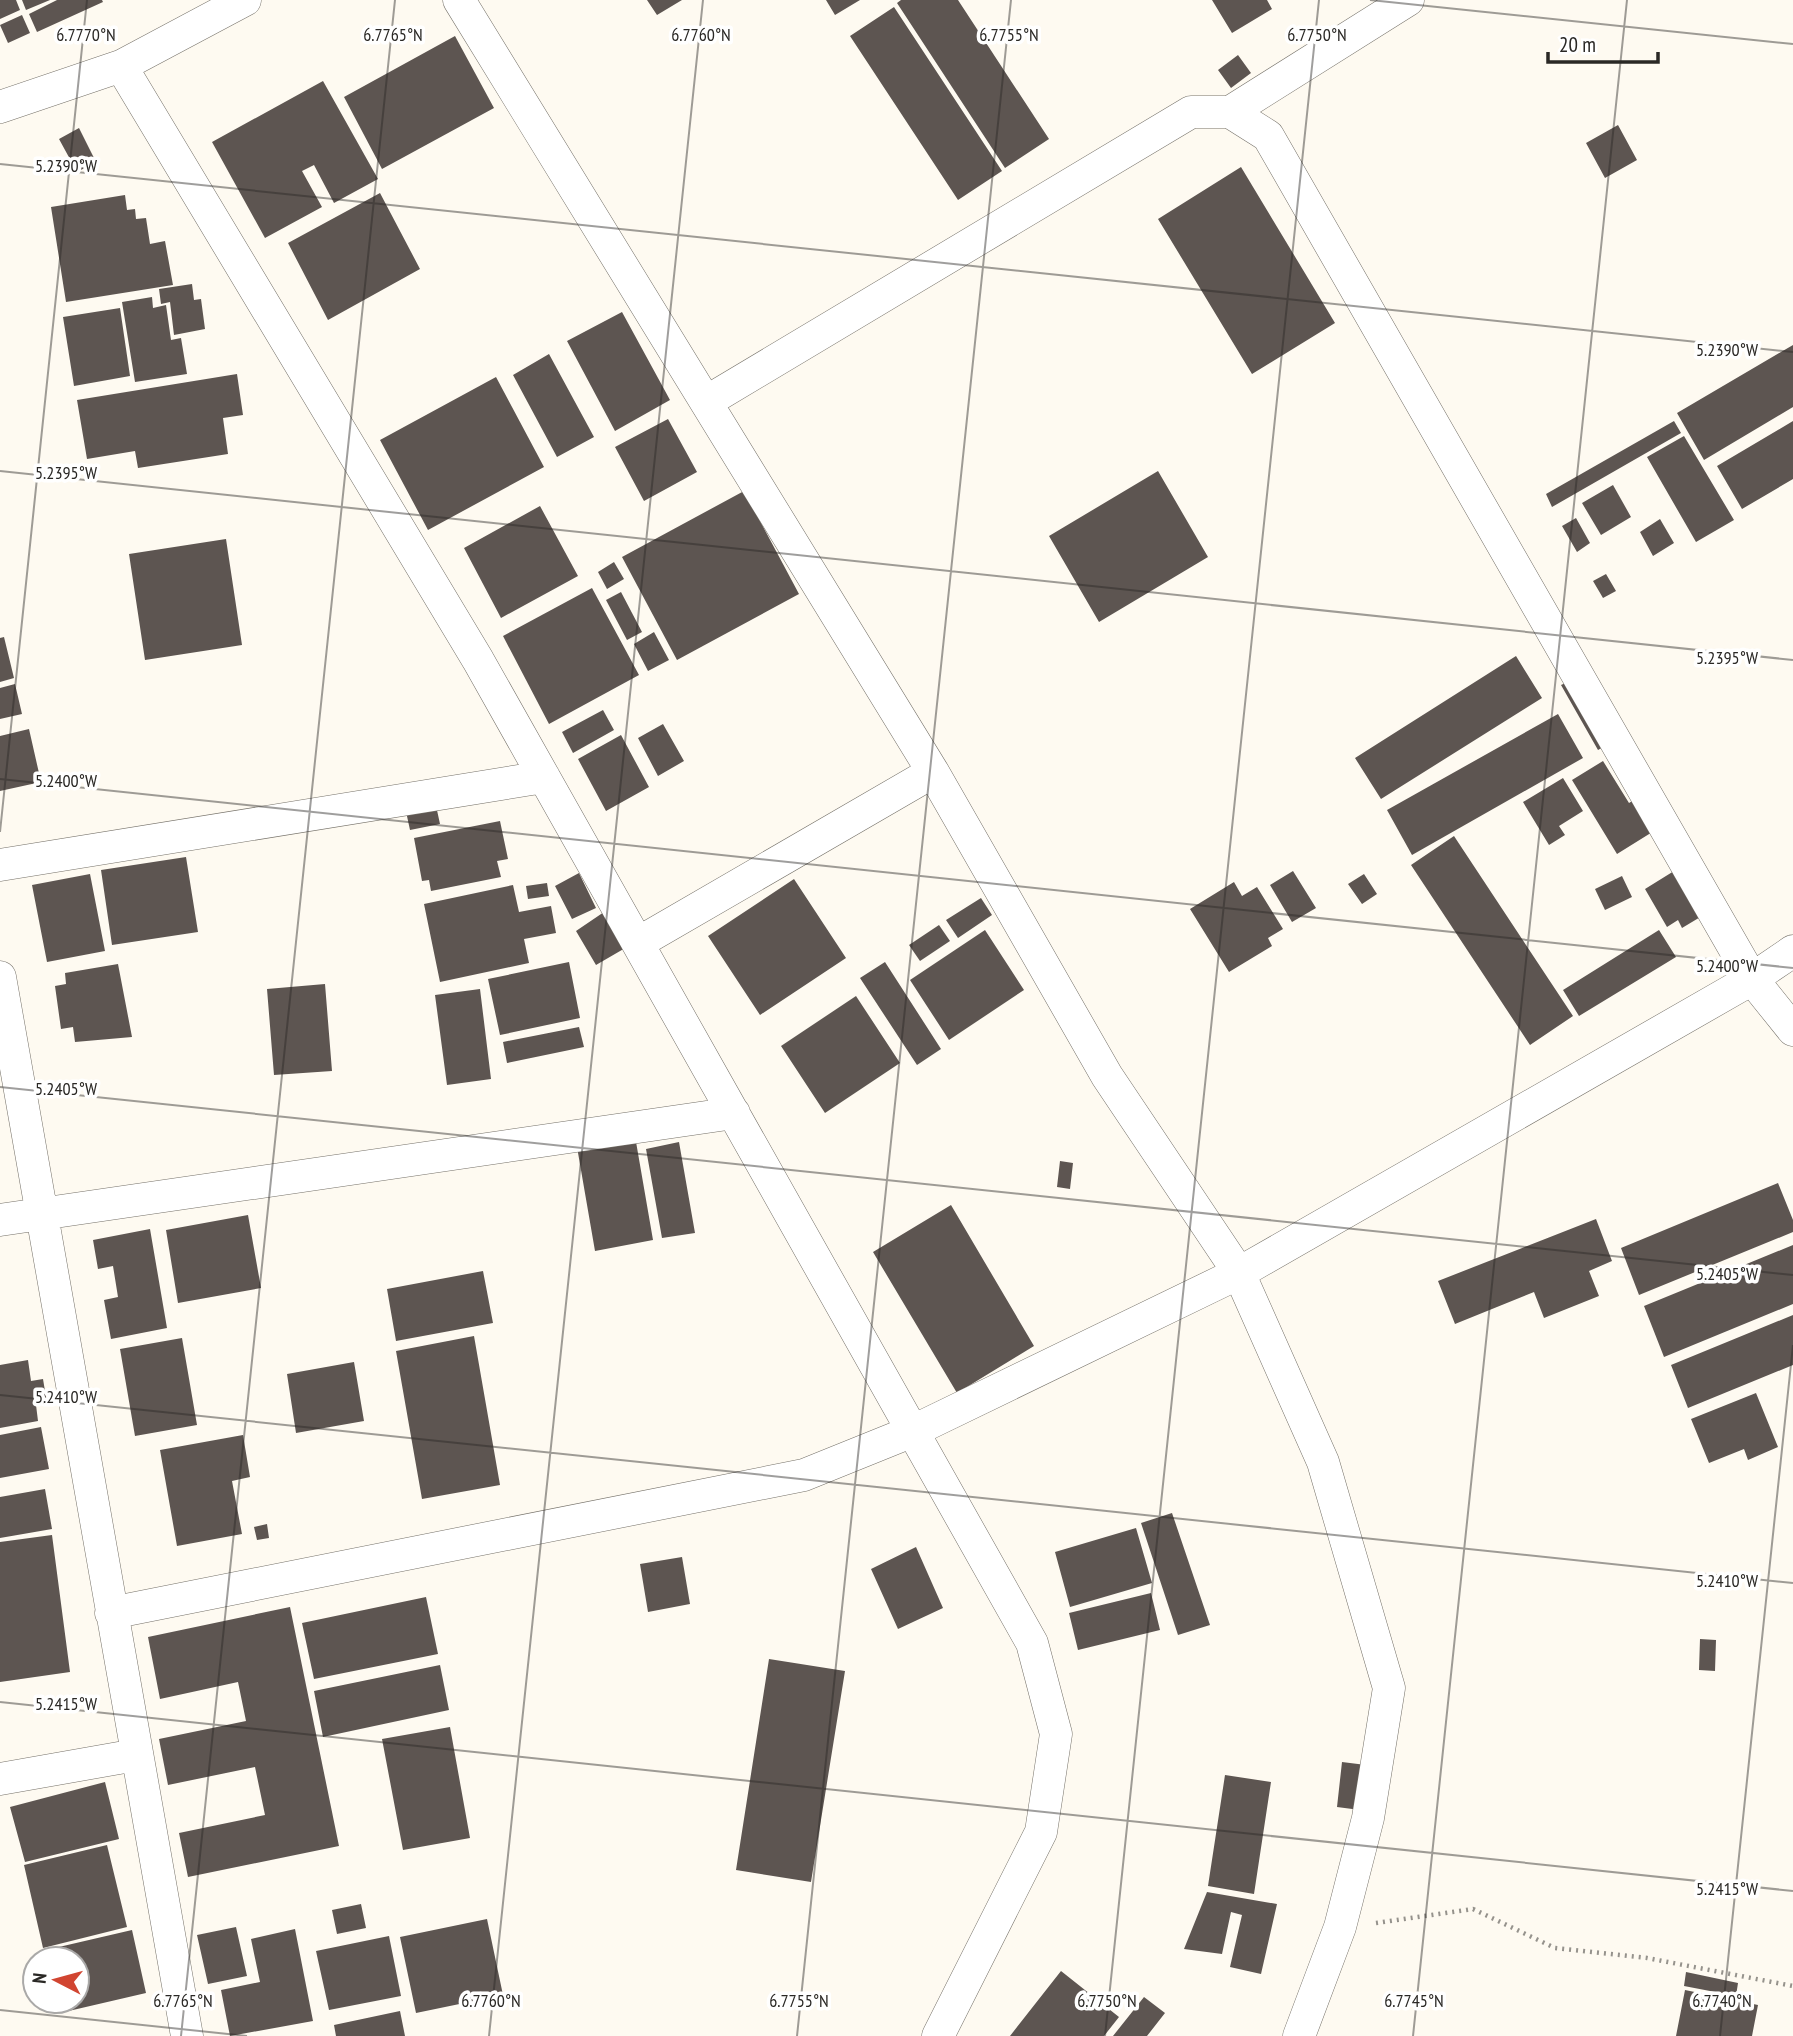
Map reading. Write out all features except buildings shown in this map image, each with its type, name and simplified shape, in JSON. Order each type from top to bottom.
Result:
[{"type":"street","points":[[0,107],[121,66],[245,0]]},
{"type":"street","points":[[459,0],[933,772],[1107,1076],[1239,1273],[1323,1462],[1389,1688],[1368,1818],[1340,1927],[1299,2036]]},
{"type":"street","points":[[706,402],[1191,112],[1230,112],[1408,0]]},
{"type":"street","points":[[121,66],[471,648],[1032,1643],[1056,1734],[1041,1832],[938,2036]]},
{"type":"street","points":[[1230,112],[1268,136],[1752,979],[1793,1030]]},
{"type":"street","points":[[638,943],[933,772]]},
{"type":"street","points":[[0,864],[544,777]]},
{"type":"street","points":[[111,1613],[804,1475],[913,1431],[1239,1273],[1752,979],[1793,951]]},
{"type":"street","points":[[0,977],[187,2036]]},
{"type":"street","points":[[0,1220],[734,1113]]},
{"type":"street","points":[[0,1779],[136,1755]]},
{"type":"path","points":[[1340,1927],[1473,1909],[1555,1948],[1647,1958],[1793,1986]]}]
